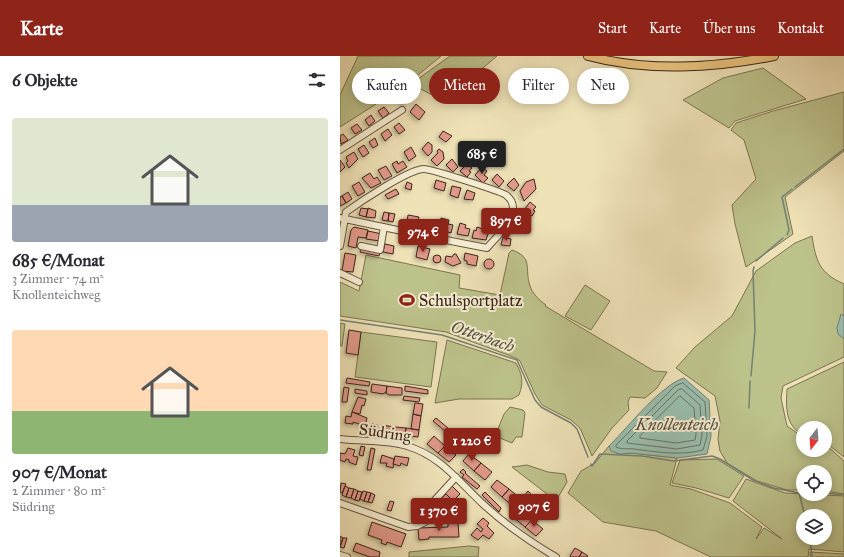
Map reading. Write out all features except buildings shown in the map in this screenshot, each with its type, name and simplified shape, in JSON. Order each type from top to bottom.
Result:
[{"type":"main road","points":[[588,56],[627,63],[678,66],[745,62],[774,56]]},
{"type":"street","points":[[340,150],[402,110]]},
{"type":"street","points":[[340,246],[342,218],[346,212],[406,175],[424,169],[499,192],[511,200],[513,207],[513,214],[487,248],[342,218]]},
{"type":"street","points":[[361,246],[380,250],[384,227]]},
{"type":"street","points":[[340,273],[359,282]]},
{"type":"street","name":"Südring","points":[[340,439],[394,443],[407,446],[439,461],[511,529],[556,557]]},
{"type":"street","points":[[340,502],[408,526],[422,524],[427,519],[434,501],[456,476]]},
{"type":"street","points":[[427,519],[442,520],[447,515]]},
{"type":"street","points":[[340,555],[347,557]]},
{"type":"green space","points":[[358,56],[441,56],[421,73],[421,68],[352,68]]},
{"type":"green space","points":[[450,56],[497,56],[483,68],[433,68]]},
{"type":"green space","points":[[763,68],[806,99],[735,121],[729,128],[683,100],[723,78]]},
{"type":"green space","points":[[352,69],[352,104],[376,104],[340,127],[340,95]]},
{"type":"green space","points":[[429,71],[429,93],[421,89],[421,77]]},
{"type":"green space","points":[[844,92],[844,151],[785,197],[793,234],[746,267],[735,224],[732,205],[756,179],[744,140],[731,130],[736,123],[773,111]]},
{"type":"green space","points":[[812,236],[817,259],[824,271],[844,284],[844,357],[783,386],[781,398],[787,426],[796,432],[796,457],[832,457],[832,450],[844,461],[844,494],[832,492],[832,465],[796,465],[796,490],[787,490],[757,481],[727,463],[720,451],[718,439],[720,421],[715,396],[676,368],[695,347],[732,316],[756,271],[795,243]]},
{"type":"green space","points":[[512,250],[519,253],[526,260],[530,286],[536,296],[546,305],[545,306],[654,371],[667,372],[657,388],[645,398],[630,397],[628,402],[629,410],[612,428],[592,456],[580,428],[571,420],[542,405],[535,394],[520,361],[516,358],[446,332],[340,316],[340,282],[359,291],[366,255],[460,275],[459,288],[500,295],[509,253]]},
{"type":"green space","points":[[585,285],[610,301],[591,330],[565,316]]},
{"type":"green space","points":[[340,323],[345,324],[342,346],[340,346]]},
{"type":"green space","points":[[361,332],[437,342],[431,387],[355,377]]},
{"type":"green space","points":[[447,340],[516,363],[522,378],[519,395],[512,399],[459,399],[435,403]]},
{"type":"green space","points":[[844,362],[844,457],[832,448],[832,421],[796,421],[796,430],[788,415],[787,389]]},
{"type":"green space","points":[[510,407],[523,410],[525,413],[522,437],[516,437],[512,443],[495,436],[504,414]]},
{"type":"green space","points":[[609,446],[612,451],[620,454],[631,453],[677,458],[670,485],[691,489],[730,503],[762,527],[756,539],[764,528],[782,539],[733,501],[746,479],[785,493],[796,494],[796,501],[832,501],[832,495],[844,496],[844,552],[809,549],[808,557],[711,557],[656,531],[603,522],[568,493],[581,471],[595,463]]},
{"type":"green space","points":[[717,459],[744,476],[729,498],[696,488],[672,483],[680,460]]},
{"type":"green space","points":[[527,465],[548,472],[565,474],[567,482],[556,501],[512,467]]},
{"type":"green space","points":[[469,546],[479,547],[478,557],[409,557],[409,552]]},
{"type":"green space","points":[[810,552],[844,554],[844,557],[810,557]]},
{"type":"water","points":[[841,314],[844,316],[844,339],[838,334],[837,328]]},
{"type":"water","name":"Knollenteich","points":[[684,378],[709,400],[711,436],[707,454],[677,458],[631,453],[620,454],[611,451],[609,446],[656,397],[675,382]]},
{"type":"waterway","points":[[795,187],[844,149]]},
{"type":"waterway","points":[[787,235],[789,230],[782,197],[792,189]]},
{"type":"waterway","points":[[756,261],[783,238]]},
{"type":"waterway","points":[[751,376],[755,331],[754,267]]},
{"type":"waterway","name":"Otterbach","points":[[340,320],[442,335],[517,360],[535,400],[541,407],[571,423],[577,429],[588,457]]},
{"type":"waterway","points":[[749,408],[750,381]]},
{"type":"waterway","name":"Otterbach","points":[[591,464],[592,466],[600,454],[642,456],[673,461],[712,456],[720,459],[753,480],[774,488],[799,493],[803,509]]},
{"type":"waterway","points":[[832,494],[844,495]]},
{"type":"waterway","name":"Otterbach","points":[[811,545],[812,557]]},
{"type":"place","name":"Schulsportplatz","points":[[407,300]]}]
